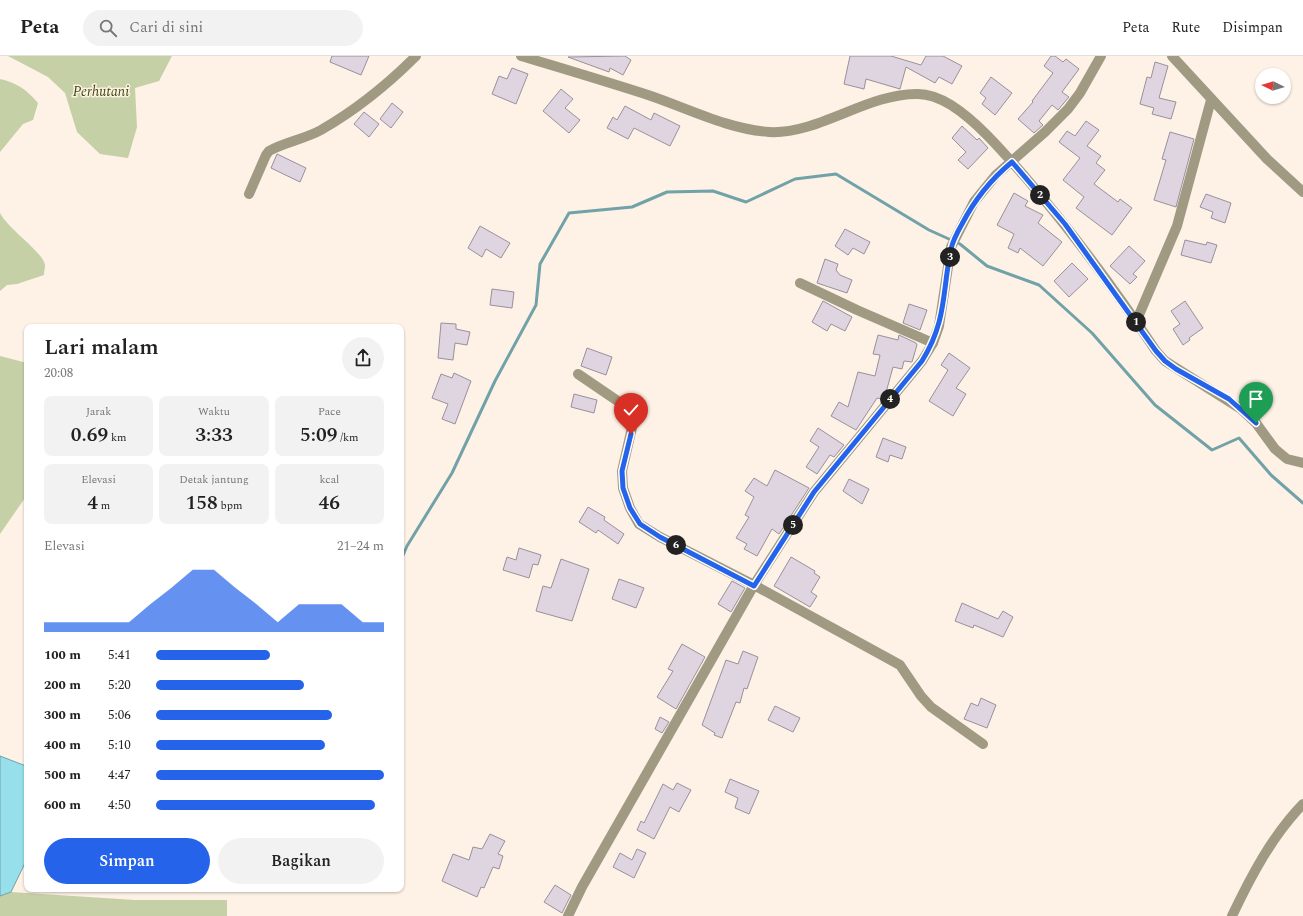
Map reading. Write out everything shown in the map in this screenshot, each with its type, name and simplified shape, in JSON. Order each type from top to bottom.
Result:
[{"type":"street","points":[[249,194],[269,151],[320,131],[385,85],[416,56]]},
{"type":"street","points":[[521,56],[643,94],[752,131],[772,132],[792,130],[816,124],[864,105],[902,95],[920,94],[931,96],[951,105],[969,118],[1012,162],[1065,224],[1156,351],[1165,361],[1235,404],[1256,423],[1275,449],[1287,458],[1303,463]]},
{"type":"street","points":[[568,916],[582,887],[754,586],[814,492],[922,361],[933,343],[943,309],[951,247],[957,233],[980,193],[996,175],[1045,132],[1068,109],[1084,88],[1101,56]]},
{"type":"street","points":[[1172,56],[1267,159],[1303,192]]},
{"type":"street","points":[[1136,322],[1177,226],[1211,100]]},
{"type":"street","points":[[800,283],[933,343]]},
{"type":"street","points":[[578,374],[625,406],[634,419],[622,471],[623,488],[630,508],[640,524],[660,537],[900,665],[921,696],[931,706],[983,744]]},
{"type":"street","points":[[1232,916],[1253,872],[1285,825],[1303,804]]},
{"type":"green space","name":"Perhutani","points":[[8,56],[172,56],[159,81],[135,88],[137,127],[128,158],[100,154],[77,132],[65,93],[48,77]]},
{"type":"green space","name":"Perhutani","points":[[0,79],[21,87],[38,103],[33,120],[23,124],[0,152]]},
{"type":"green space","points":[[0,213],[10,226],[32,247],[43,260],[45,265],[44,275],[17,284],[7,285],[0,291]]},
{"type":"green space","points":[[0,356],[24,362],[24,499],[0,534]]},
{"type":"green space","points":[[11,892],[135,900],[227,900],[227,916],[0,916],[0,896]]},
{"type":"water","points":[[0,756],[24,765],[24,865],[11,892],[0,896]]},
{"type":"building","points":[[332,56],[369,56],[361,75],[330,62]]},
{"type":"building","points":[[625,56],[631,60],[623,75],[610,68],[609,72],[568,57]]},
{"type":"building","points":[[850,56],[891,56],[921,65],[926,56],[943,56],[962,66],[952,84],[939,77],[935,83],[906,67],[900,89],[866,79],[864,89],[844,84]]},
{"type":"building","points":[[1051,56],[1055,56],[1063,62],[1066,59],[1079,69],[1062,92],[1069,97],[1058,110],[1052,105],[1039,121],[1043,125],[1034,133],[1018,119],[1033,102],[1032,101],[1053,73],[1044,66]]},
{"type":"building","points":[[1155,62],[1168,66],[1159,98],[1176,102],[1171,119],[1152,114],[1154,108],[1140,104],[1147,77],[1151,78]]},
{"type":"building","points":[[512,68],[528,74],[516,104],[492,94],[499,76],[507,79]]},
{"type":"building","points":[[991,77],[1012,93],[995,115],[982,104],[986,98],[980,93]]},
{"type":"building","points":[[561,89],[573,99],[565,108],[580,120],[569,133],[543,111]]},
{"type":"building","points":[[392,103],[403,112],[391,128],[380,119]]},
{"type":"building","points":[[625,106],[651,120],[654,113],[680,126],[670,146],[634,128],[628,139],[607,128],[613,117],[617,120]]},
{"type":"building","points":[[364,112],[379,124],[369,137],[354,124]]},
{"type":"building","points":[[1086,121],[1099,130],[1087,146],[1101,156],[1096,163],[1105,170],[1094,184],[1118,202],[1120,199],[1132,208],[1112,235],[1076,208],[1084,197],[1063,180],[1080,158],[1059,142],[1067,131],[1075,136]]},
{"type":"building","points":[[962,126],[977,140],[979,138],[988,148],[968,169],[958,160],[966,152],[952,138]]},
{"type":"building","points":[[1170,132],[1194,139],[1176,207],[1154,200],[1166,160],[1162,159]]},
{"type":"building","points":[[277,154],[306,168],[300,182],[271,168]]},
{"type":"building","points":[[1014,193],[1028,201],[1025,206],[1043,215],[1038,223],[1062,242],[1043,266],[1020,248],[1018,253],[1008,248],[1014,234],[997,225]]},
{"type":"building","points":[[1206,194],[1231,203],[1225,223],[1211,218],[1213,212],[1200,207]]},
{"type":"building","points":[[480,226],[510,243],[501,258],[486,249],[482,257],[468,248]]},
{"type":"building","points":[[845,229],[870,242],[864,254],[853,248],[848,255],[835,246]]},
{"type":"building","points":[[1185,240],[1206,245],[1207,242],[1217,245],[1211,263],[1181,255]]},
{"type":"building","points":[[1129,246],[1145,261],[1133,274],[1137,277],[1130,284],[1110,266]]},
{"type":"building","points":[[825,259],[838,264],[836,270],[840,275],[852,280],[847,293],[817,283]]},
{"type":"building","points":[[1072,263],[1088,279],[1069,297],[1054,281]]},
{"type":"building","points":[[492,289],[514,292],[512,308],[490,305]]},
{"type":"building","points":[[823,301],[852,317],[845,331],[831,324],[827,331],[812,322]]},
{"type":"building","points":[[1185,301],[1203,328],[1189,338],[1190,340],[1183,345],[1173,329],[1180,324],[1171,311]]},
{"type":"building","points":[[909,304],[927,310],[920,330],[903,323]]},
{"type":"building","points":[[441,323],[456,324],[456,329],[470,332],[467,345],[455,343],[453,360],[438,358]]},
{"type":"building","points":[[878,335],[898,340],[899,335],[916,343],[917,345],[912,362],[904,361],[902,369],[893,367],[885,396],[882,399],[877,398],[856,430],[831,416],[839,402],[848,407],[858,372],[875,376],[880,355],[873,354]]},
{"type":"building","points":[[587,348],[612,357],[606,375],[581,366]]},
{"type":"building","points":[[949,353],[970,368],[956,388],[966,394],[953,416],[929,401],[948,370],[941,365]]},
{"type":"building","points":[[454,373],[471,381],[455,424],[442,419],[448,404],[432,398],[441,374],[452,378]]},
{"type":"building","points":[[574,394],[597,400],[594,413],[571,407]]},
{"type":"building","points":[[818,428],[844,445],[834,457],[830,455],[817,474],[806,467],[819,447],[810,441]]},
{"type":"building","points":[[883,438],[906,447],[902,459],[890,455],[888,462],[876,457]]},
{"type":"building","points":[[775,470],[809,488],[779,534],[772,529],[757,556],[744,549],[747,544],[736,538],[749,517],[745,515],[754,497],[745,491],[754,478],[767,486]]},
{"type":"building","points":[[849,479],[869,489],[862,504],[843,491]]},
{"type":"building","points":[[588,507],[605,517],[604,520],[624,534],[618,544],[598,530],[596,533],[579,522]]},
{"type":"building","points":[[519,548],[541,555],[538,565],[533,564],[529,578],[503,570],[507,557],[516,560]]},
{"type":"building","points":[[791,557],[815,571],[814,573],[820,577],[811,592],[817,596],[810,607],[774,586]]},
{"type":"building","points":[[561,559],[589,569],[572,621],[536,611],[543,586],[551,588]]},
{"type":"building","points":[[619,579],[644,588],[636,608],[612,599]]},
{"type":"building","points":[[732,581],[745,588],[731,612],[718,604]]},
{"type":"building","points":[[962,603],[998,619],[1003,611],[1013,617],[1003,637],[974,625],[973,628],[955,621]]},
{"type":"building","points":[[682,644],[705,657],[676,709],[657,697],[673,671],[668,669]]},
{"type":"building","points":[[743,651],[758,657],[747,689],[744,688],[740,703],[736,702],[722,738],[714,735],[715,733],[702,725],[726,660],[738,664]]},
{"type":"building","points":[[981,698],[996,705],[987,728],[964,719],[971,703],[978,706]]},
{"type":"building","points":[[775,706],[800,718],[793,732],[768,720]]},
{"type":"building","points":[[660,717],[669,722],[662,733],[655,729]]},
{"type":"building","points":[[730,779],[759,791],[749,814],[735,808],[738,798],[725,792]]},
{"type":"building","points":[[677,783],[691,790],[679,812],[670,807],[654,839],[637,830],[641,821],[644,823],[663,784],[673,790]]},
{"type":"building","points":[[490,834],[505,841],[498,854],[503,856],[499,869],[493,867],[484,888],[481,887],[477,897],[442,881],[453,854],[469,860],[473,847],[482,849]]},
{"type":"building","points":[[637,849],[646,853],[634,878],[613,867],[620,853],[632,860]]},
{"type":"building","points":[[555,885],[571,895],[562,913],[544,902]]},
{"type":"waterway","points":[[404,553],[452,473],[495,381],[536,305],[540,264],[569,213],[632,207],[667,192],[713,191],[746,202],[795,179],[836,174],[929,230],[960,244],[987,266],[1039,285],[1092,333],[1155,405],[1212,450],[1239,438],[1271,475],[1303,503]]},
{"type":"route","points":[[631,434],[622,471],[623,488],[630,508],[640,524],[660,537],[754,586],[814,492],[922,361],[933,343],[943,309],[951,247],[957,233],[974,202],[984,188],[996,175],[1012,162],[1065,224],[1156,351],[1165,361],[1176,369],[1229,399],[1256,423]]}]
